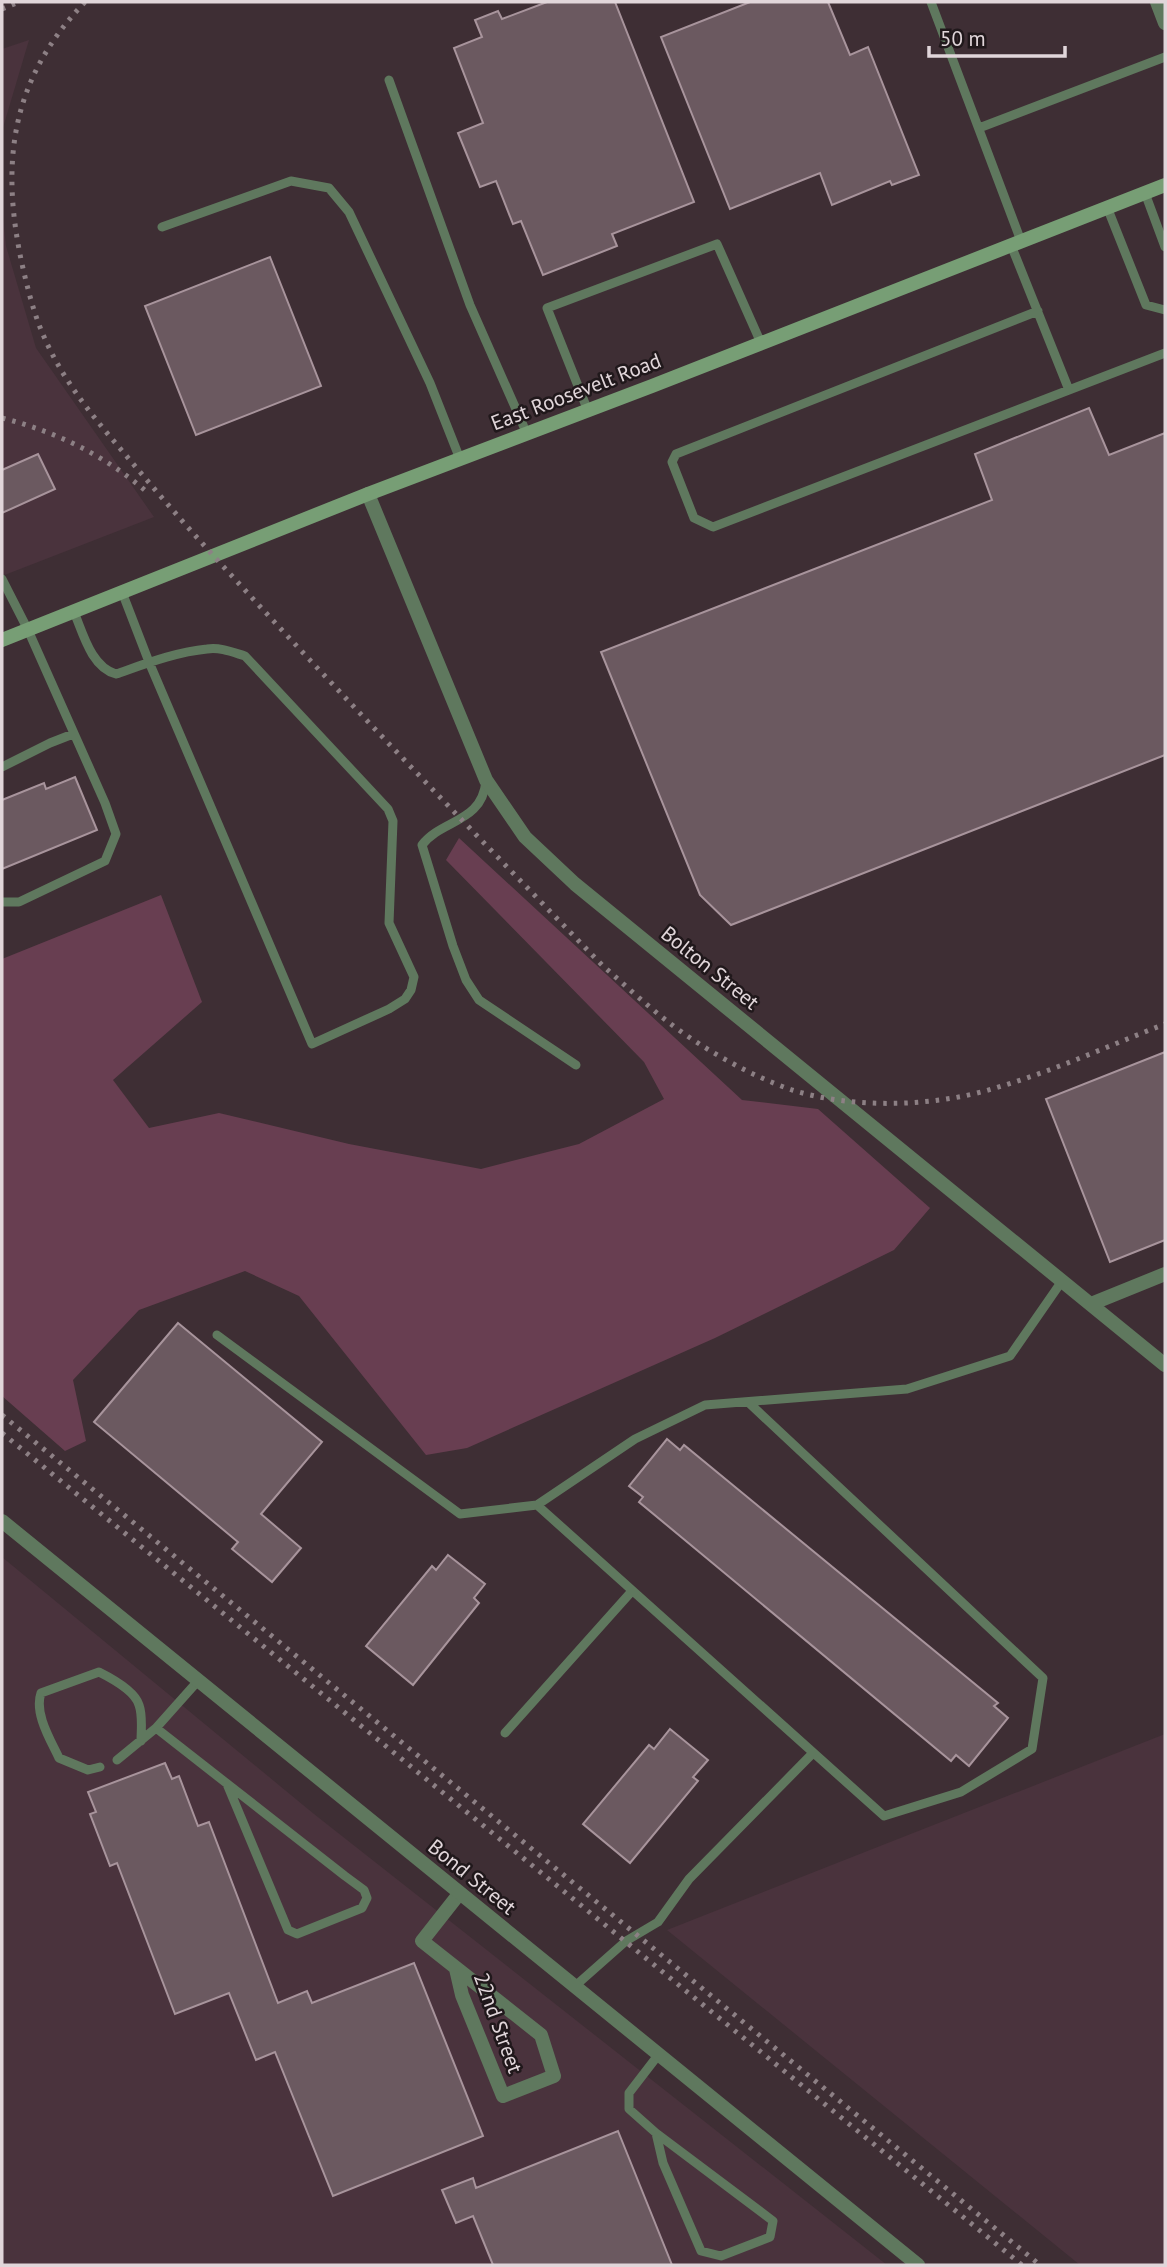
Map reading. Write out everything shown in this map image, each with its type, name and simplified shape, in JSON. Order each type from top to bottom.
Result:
[{"type":"main road","name":"East Roosevelt Road","points":[[2,640],[368,494],[588,411],[1165,185]]},
{"type":"street","points":[[1157,2],[1165,23]]},
{"type":"street","name":"Bolton Street","points":[[368,494],[486,780],[525,837],[575,884],[1165,1365]]},
{"type":"street","points":[[1091,1304],[1165,1274]]},
{"type":"street","name":"Bond Street","points":[[2,1521],[918,2265]]},
{"type":"street","name":"22nd Street","points":[[456,1969],[462,1995],[503,2096],[554,2076],[541,2035],[422,1941],[460,1894]]},
{"type":"lane","points":[[931,2],[979,128],[1038,311],[1069,390]]},
{"type":"lane","points":[[979,128],[1165,57]]},
{"type":"lane","points":[[389,80],[470,305],[527,434]]},
{"type":"lane","points":[[162,227],[291,181],[329,188],[349,212],[430,383],[460,459]]},
{"type":"lane","points":[[1144,193],[1165,247]]},
{"type":"lane","points":[[1107,207],[1146,306],[1165,310]]},
{"type":"lane","points":[[588,411],[547,308],[717,244],[761,342]]},
{"type":"lane","points":[[1038,311],[676,454],[672,462],[694,519],[713,527],[1165,353]]},
{"type":"lane","points":[[2,579],[28,630],[105,803],[116,834],[105,860],[19,902],[2,902]]},
{"type":"lane","points":[[74,611],[95,659],[102,668],[116,674],[149,662],[208,648],[226,649],[245,656],[388,809],[393,821],[389,923],[414,978],[405,999],[313,1044],[149,662],[122,592]]},
{"type":"lane","points":[[2,767],[73,734]]},
{"type":"lane","points":[[486,780],[485,791],[475,809],[462,820],[430,835],[422,845],[439,905],[466,980],[479,1000],[576,1065]]},
{"type":"lane","points":[[217,1335],[460,1514],[537,1505],[635,1439],[705,1405],[907,1390],[1010,1356],[1062,1280]]},
{"type":"lane","points":[[537,1505],[884,1816],[961,1792],[1032,1749],[1043,1678],[748,1402]]},
{"type":"lane","points":[[505,1733],[632,1591]]},
{"type":"lane","points":[[100,1767],[88,1770],[59,1758],[40,1711],[38,1702],[41,1693],[99,1672],[137,1700],[140,1707],[141,1741]]},
{"type":"lane","points":[[117,1760],[156,1728],[197,1682]]},
{"type":"lane","points":[[156,1728],[364,1890],[368,1898],[362,1908],[297,1934],[288,1930],[227,1784]]},
{"type":"lane","points":[[574,1987],[626,1941],[658,1922],[689,1879],[813,1753]]},
{"type":"lane","points":[[656,2133],[663,2163],[701,2251],[720,2256],[770,2237],[773,2221],[656,2133],[629,2109],[629,2093],[659,2054]]},
{"type":"shaded area","points":[[29,40],[2,131],[2,49]]},
{"type":"shaded area","points":[[2,210],[6,246],[36,348],[154,517],[2,576]]},
{"type":"shaded area","points":[[459,838],[742,1100],[818,1109],[930,1208],[894,1250],[715,1338],[467,1448],[426,1455],[299,1296],[245,1271],[139,1310],[73,1380],[86,1441],[65,1451],[2,1396],[2,959],[161,895],[202,1002],[113,1080],[149,1128],[219,1113],[349,1144],[481,1169],[579,1144],[664,1099],[644,1062],[446,860]]},
{"type":"shaded area","points":[[2,1557],[314,1814],[887,2265],[2,2265]]},
{"type":"shaded area","points":[[1165,1734],[1165,2265],[1080,2265],[667,1930]]},
{"type":"building","points":[[547,2],[615,2],[694,202],[612,234],[617,246],[543,275],[521,221],[513,224],[496,181],[480,187],[458,133],[483,123],[454,48],[482,37],[475,20],[498,11],[502,19]]},
{"type":"building","points":[[750,2],[828,2],[850,55],[868,47],[919,175],[892,185],[890,181],[832,205],[820,173],[730,209],[661,37]]},
{"type":"building","points":[[270,257],[321,386],[196,435],[145,306]]},
{"type":"building","points":[[1089,408],[1109,455],[1165,433],[1165,755],[731,925],[700,895],[601,652],[992,500],[975,454]]},
{"type":"building","points":[[38,454],[55,489],[2,513],[2,470]]},
{"type":"building","points":[[75,777],[97,830],[2,869],[2,800],[44,783],[46,789]]},
{"type":"building","points":[[1165,1052],[1165,1240],[1110,1262],[1046,1099]]},
{"type":"building","points":[[178,1323],[322,1442],[261,1514],[301,1548],[272,1582],[232,1549],[238,1542],[94,1422]]},
{"type":"building","points":[[667,1439],[680,1450],[684,1445],[998,1703],[994,1706],[1008,1718],[969,1766],[956,1755],[951,1761],[639,1502],[643,1497],[629,1486]]},
{"type":"building","points":[[448,1555],[485,1584],[474,1598],[479,1603],[413,1685],[366,1646],[432,1566],[436,1570]]},
{"type":"building","points":[[670,1729],[708,1760],[693,1777],[698,1781],[630,1863],[583,1824],[649,1745],[654,1749]]},
{"type":"building","points":[[165,1763],[172,1779],[179,1776],[198,1826],[209,1822],[278,2003],[307,1991],[312,2003],[414,1963],[483,2136],[333,2196],[275,2052],[256,2060],[229,1993],[175,2014],[117,1863],[110,1866],[90,1814],[96,1812],[88,1792]]},
{"type":"building","points":[[618,2131],[672,2265],[493,2265],[473,2216],[456,2223],[442,2190],[473,2178],[476,2188]]},
{"type":"railway","points":[[2,9],[19,2]]},
{"type":"railway","points":[[85,2],[60,31],[41,61],[27,92],[13,157],[15,227],[22,264],[34,312],[53,355],[70,385],[91,413],[204,546],[603,966],[667,1021],[727,1060],[792,1090],[866,1103],[918,1102],[992,1089],[1036,1075],[1165,1024]]},
{"type":"railway","points":[[2,418],[42,430],[79,446],[114,467],[147,492]]},
{"type":"railway","points":[[2,1415],[1040,2265]]},
{"type":"railway","points":[[2,1433],[1022,2265]]}]
